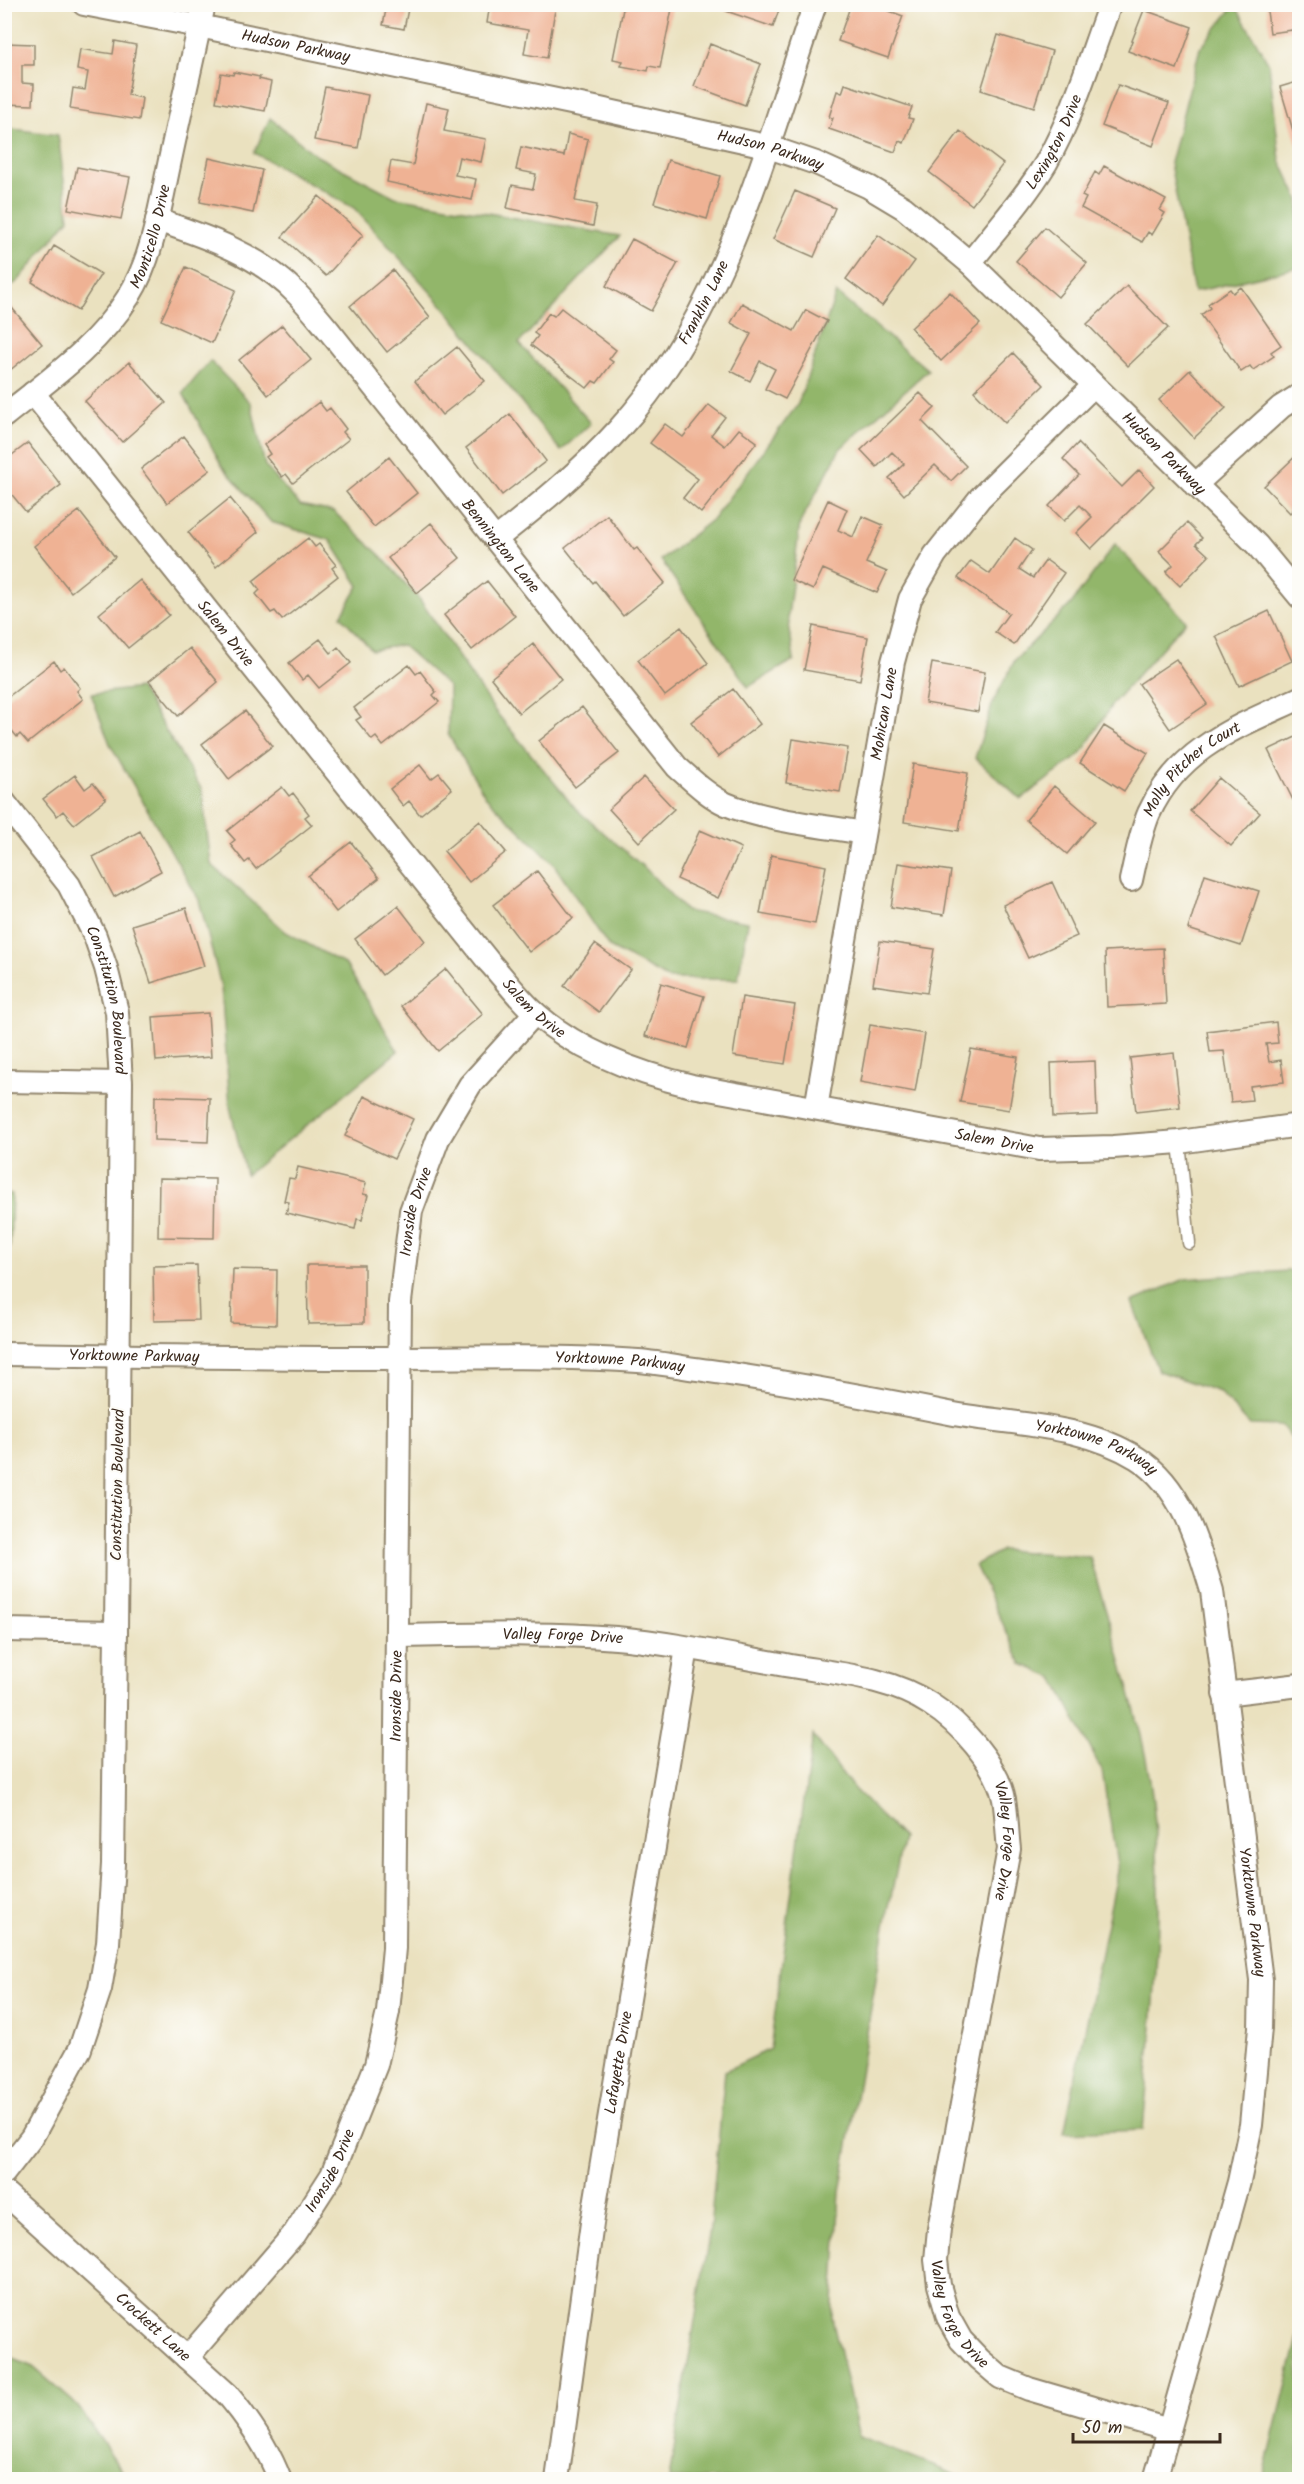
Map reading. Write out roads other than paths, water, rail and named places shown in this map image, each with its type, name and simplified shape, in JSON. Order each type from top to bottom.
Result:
[{"type":"street","name":"Hudson Parkway","points":[[84,4],[201,15],[766,146],[816,163],[869,187],[904,208],[970,263],[1257,545],[1299,597]]},
{"type":"street","name":"Franklin Lane","points":[[496,539],[566,482],[619,430],[652,389],[684,342],[734,240],[814,4]]},
{"type":"street","name":"Lexington Drive","points":[[970,263],[1026,194],[1046,163],[1064,127],[1110,4]]},
{"type":"street","name":"Monticello Drive","points":[[4,416],[81,353],[107,326],[129,296],[139,276],[157,220],[201,15]]},
{"type":"street","name":"Bennington Lane","points":[[157,220],[211,238],[251,257],[297,293],[677,767],[725,803],[756,813],[863,833]]},
{"type":"street","name":"Mohican Lane","points":[[816,1108],[893,662],[910,599],[935,555],[980,498],[1093,386]]},
{"type":"street","name":"Salem Drive","points":[[33,393],[489,962],[535,1013],[576,1041],[651,1076],[692,1086],[1039,1149],[1102,1148],[1179,1142],[1299,1125]]},
{"type":"street","points":[[1196,485],[1281,407],[1299,395]]},
{"type":"street","name":"Molly Pitcher Court","points":[[1131,880],[1149,813],[1177,770],[1193,753],[1222,735],[1299,698]]},
{"type":"street","name":"Constitution Boulevard","points":[[4,802],[69,885],[95,936],[117,1012],[121,1083],[116,1632],[112,1864],[108,1943],[100,1989],[80,2049],[32,2137],[4,2174]]},
{"type":"street","name":"Ironside Drive","points":[[187,2358],[269,2266],[317,2201],[332,2175],[376,2065],[388,2012],[394,1948],[400,1302],[411,1211],[438,1139],[470,1085],[535,1013]]},
{"type":"street","points":[[4,1081],[121,1083]]},
{"type":"street","name":"Yorktowne Parkway","points":[[4,1354],[400,1358],[549,1356],[642,1362],[790,1382],[978,1418],[1063,1430],[1105,1440],[1138,1458],[1155,1472],[1185,1513],[1197,1538],[1212,1591],[1261,1980],[1260,2028],[1251,2125],[1239,2182],[1155,2480]]},
{"type":"street","points":[[4,1630],[116,1632]]},
{"type":"street","name":"Valley Forge Drive","points":[[398,1636],[530,1635],[616,1638],[870,1680],[901,1688],[931,1704],[977,1746],[1003,1797],[1009,1849],[939,2229],[936,2260],[945,2307],[961,2340],[1000,2377],[1029,2390],[1169,2430]]},
{"type":"street","name":"Lafayette Drive","points":[[557,2480],[592,2223],[687,1648]]},
{"type":"street","points":[[1224,1694],[1299,1685]]},
{"type":"street","name":"Crockett Lane","points":[[4,2192],[227,2394],[248,2419],[280,2480]]},
{"type":"lane","points":[[1179,1142],[1189,1243]]}]
